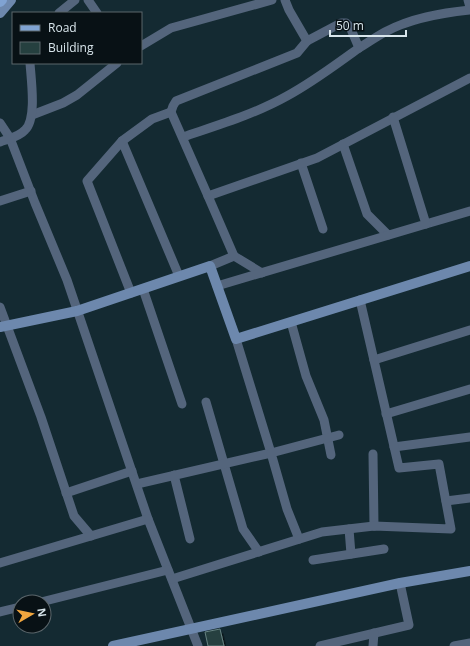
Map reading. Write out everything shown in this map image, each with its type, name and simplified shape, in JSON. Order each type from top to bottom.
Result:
[{"type":"street","points":[[0,13],[11,0]]},
{"type":"street","points":[[60,12],[75,0]]},
{"type":"street","points":[[142,45],[171,28],[272,0]]},
{"type":"street","points":[[285,0],[289,10],[307,40]]},
{"type":"street","points":[[468,0],[470,6]]},
{"type":"street","points":[[91,1],[96,12]]},
{"type":"street","points":[[183,138],[258,110],[286,96],[314,80],[358,48],[386,31],[439,14],[470,10]]},
{"type":"street","points":[[262,273],[234,256],[171,112],[173,106],[176,101],[297,53],[307,40],[341,23],[350,27],[358,48]]},
{"type":"street","points":[[0,142],[18,135],[25,131],[30,125],[32,115],[30,64]]},
{"type":"street","points":[[32,115],[64,103],[77,95],[116,64]]},
{"type":"street","points":[[208,196],[317,158],[470,78]]},
{"type":"street","points":[[131,293],[87,181],[122,141],[152,119],[171,112]]},
{"type":"street","points":[[394,117],[426,224]]},
{"type":"street","points":[[0,123],[10,138],[67,280],[148,520],[198,646]]},
{"type":"street","points":[[122,141],[179,276]]},
{"type":"street","points":[[343,144],[367,214],[388,235]]},
{"type":"street","points":[[301,163],[323,229]]},
{"type":"street","points":[[0,201],[31,191]]},
{"type":"street","points":[[217,286],[470,211]]},
{"type":"street","points":[[3,326],[77,311],[210,266],[234,256]]},
{"type":"street","points":[[210,266],[236,339],[287,509],[299,539]]},
{"type":"street","points":[[236,339],[470,266]]},
{"type":"street","points":[[143,289],[182,404]]},
{"type":"street","points":[[172,579],[322,532],[374,526],[451,529],[439,464],[399,468],[360,300]]},
{"type":"street","points":[[0,307],[3,326],[41,417],[74,516],[92,536]]},
{"type":"street","points":[[291,322],[306,376],[324,420],[331,455]]},
{"type":"street","points":[[374,360],[470,330]]},
{"type":"street","points":[[386,414],[470,390]]},
{"type":"street","points":[[206,402],[243,529],[259,552]]},
{"type":"street","points":[[137,484],[270,453],[339,435]]},
{"type":"street","points":[[394,447],[470,437]]},
{"type":"street","points":[[373,454],[374,526]]},
{"type":"street","points":[[66,494],[132,471]]},
{"type":"street","points":[[174,475],[190,539]]},
{"type":"street","points":[[446,501],[470,498]]},
{"type":"street","points":[[0,563],[148,520]]},
{"type":"street","points":[[349,529],[351,554]]},
{"type":"street","points":[[313,560],[384,549]]},
{"type":"street","points":[[52,599],[168,570]]},
{"type":"street","points":[[113,646],[400,583],[470,571]]},
{"type":"street","points":[[320,646],[409,625],[400,583]]},
{"type":"street","points":[[0,612],[12,609]]},
{"type":"street","points":[[373,646],[374,633]]},
{"type":"street","points":[[454,646],[470,643]]},
{"type":"building","points":[[220,629],[224,646],[208,646],[205,632]]}]
